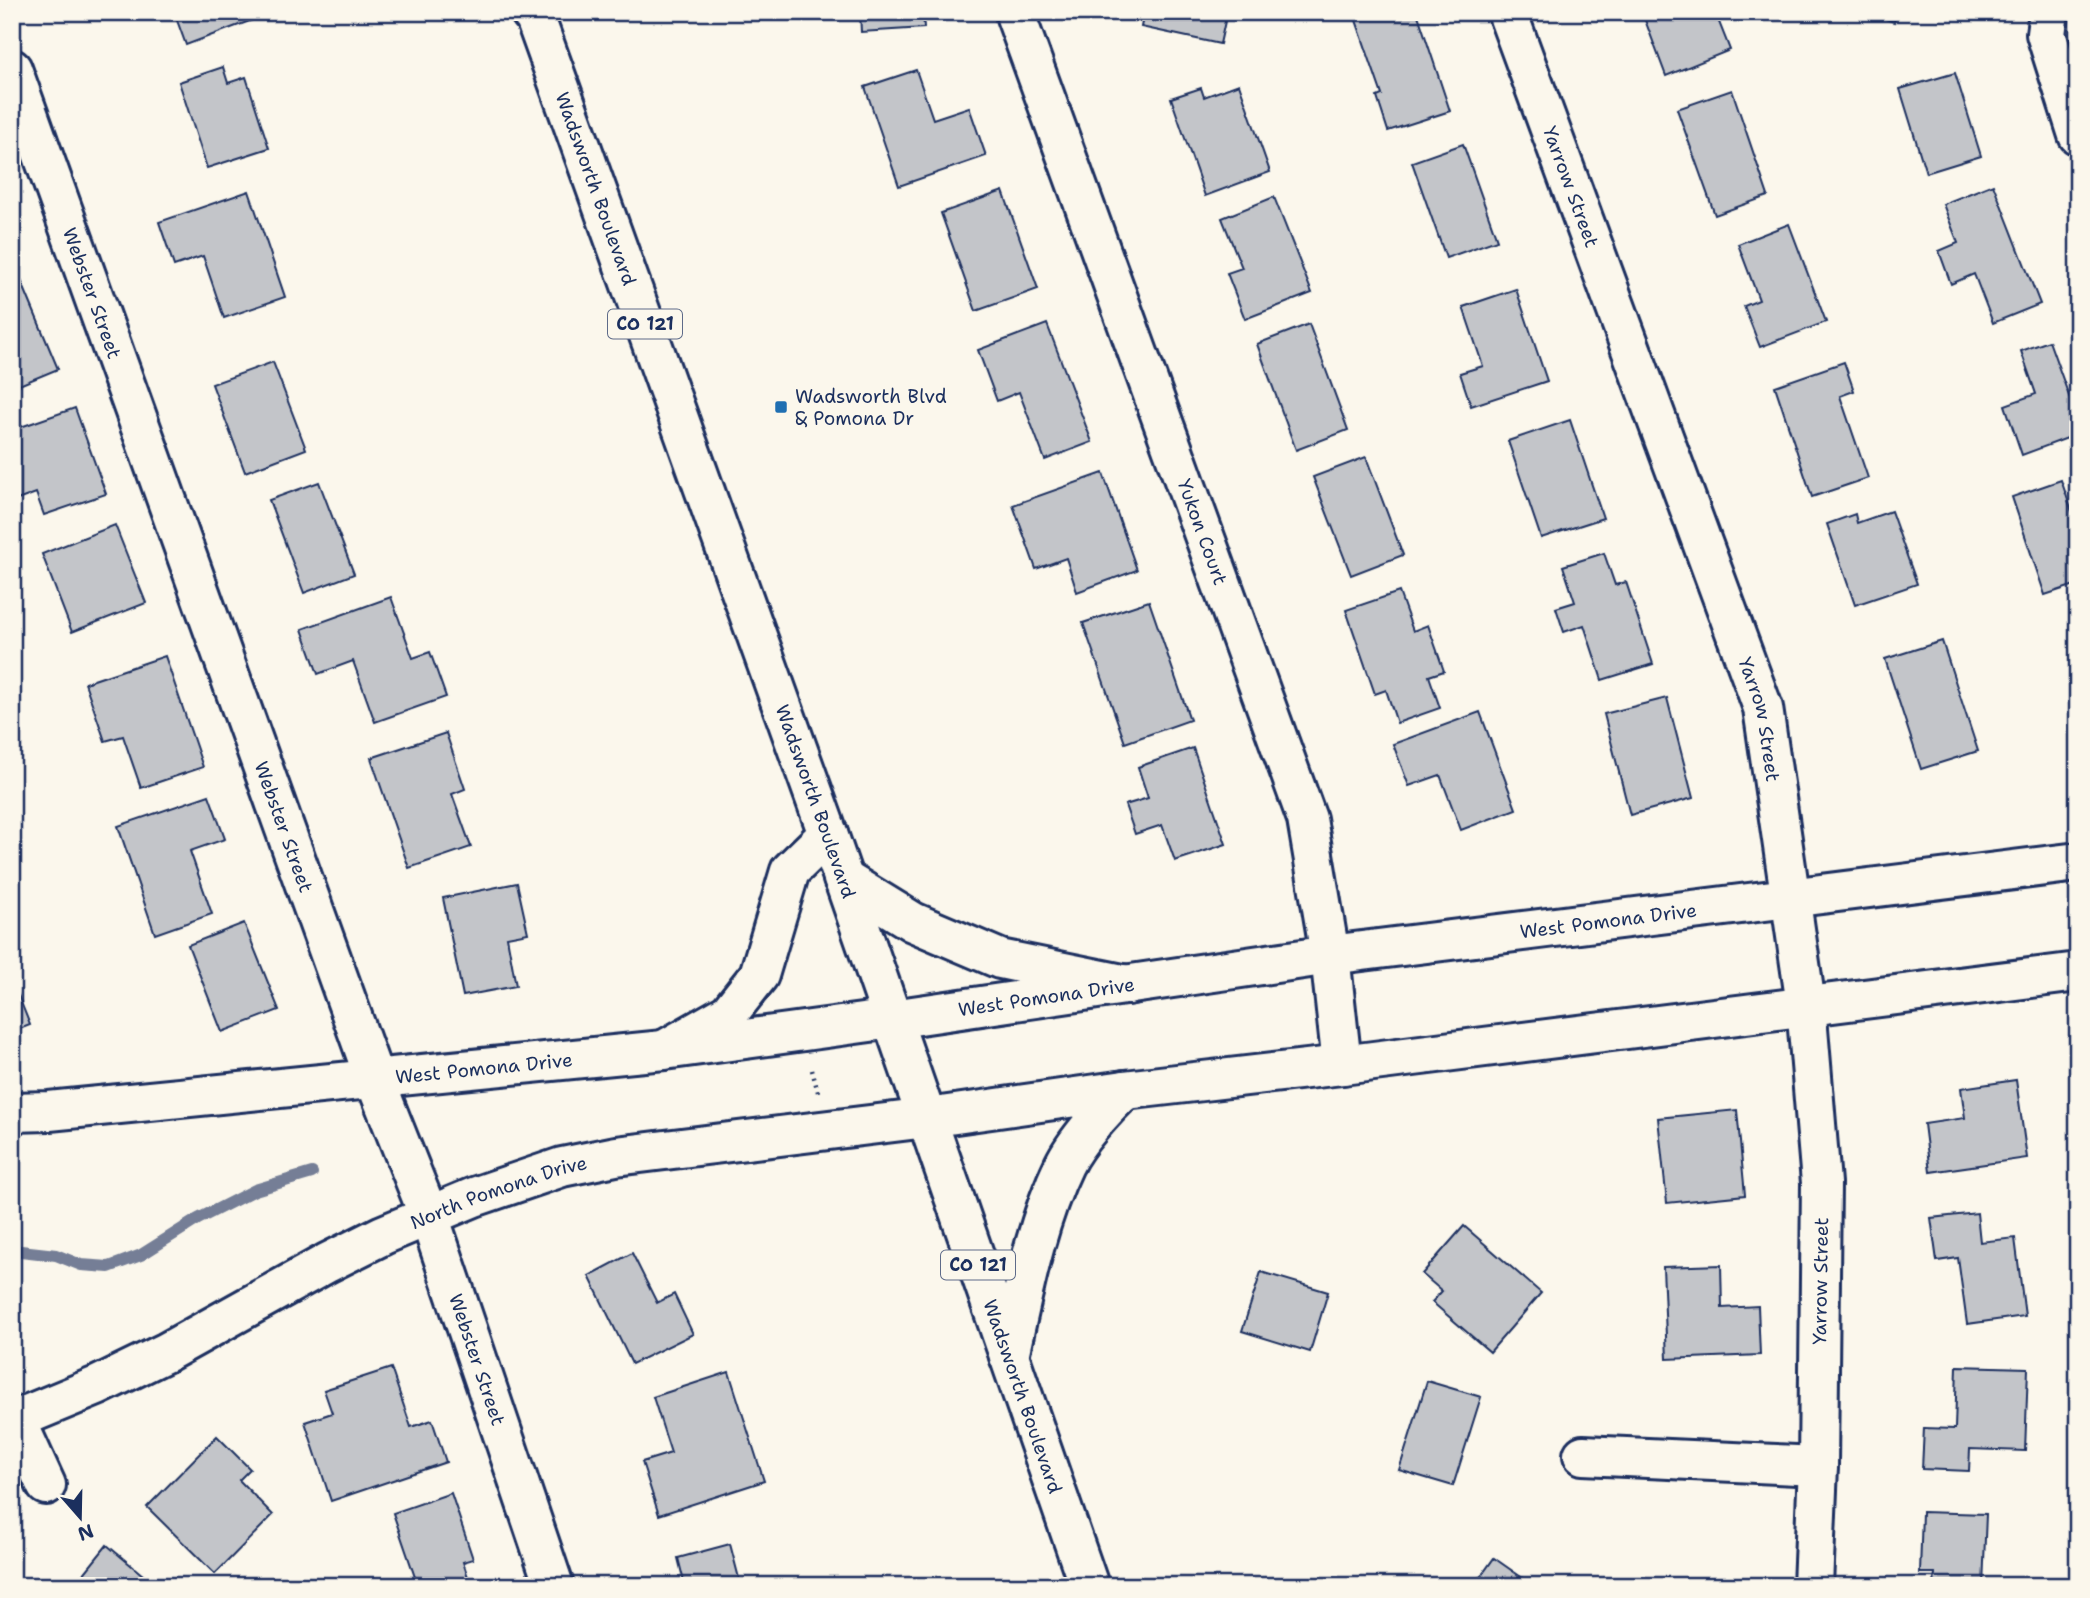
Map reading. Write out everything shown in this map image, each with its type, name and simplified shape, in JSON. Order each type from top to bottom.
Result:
[{"type":"street","name":"Yukon Court","points":[[1018,12],[1016,17],[1307,819],[1330,955],[1342,1065]]},
{"type":"street","name":"Yarrow Street","points":[[1507,12],[1763,708],[1806,1005],[1821,1183],[1818,1466],[1813,1586]]},
{"type":"street","name":"Wadsworth Boulevard","points":[[533,14],[828,834],[1089,1586]]},
{"type":"street","points":[[2047,23],[2078,135]]},
{"type":"street","name":"Webster Street","points":[[12,69],[375,1080],[429,1216],[554,1586]]},
{"type":"street","points":[[664,1050],[729,1013],[759,975],[790,871],[828,834]]},
{"type":"street","name":"West Pomona Drive","points":[[12,1112],[49,1111],[375,1080],[664,1050],[1330,955],[2078,862]]},
{"type":"street","points":[[843,879],[913,922],[1000,960],[1128,985]]},
{"type":"street","points":[[1009,1356],[1034,1247],[1064,1163],[1104,1109],[1125,1090],[2078,972]]},
{"type":"street","name":"North Pomona Drive","points":[[46,1485],[14,1420],[97,1386],[167,1352],[383,1235],[518,1181],[589,1161],[1125,1090]]},
{"type":"street","points":[[1583,1455],[1818,1466]]},
{"type":"path","points":[[809,1058],[819,1093]]},
{"type":"building","points":[[174,12],[262,12],[263,16],[186,45]]},
{"type":"building","points":[[860,12],[923,12],[924,28],[861,32]]},
{"type":"building","points":[[1144,12],[1227,12],[1220,44],[1141,27]]},
{"type":"building","points":[[1379,12],[1417,12],[1450,111],[1388,131],[1377,97],[1382,95],[1356,20]]},
{"type":"building","points":[[1642,12],[1715,12],[1730,50],[1666,76]]},
{"type":"building","points":[[1865,12],[1897,12],[1894,22]]},
{"type":"building","points":[[223,67],[228,83],[246,77],[269,148],[207,168],[179,82]]},
{"type":"building","points":[[916,70],[933,119],[969,107],[986,156],[899,186],[865,87]]},
{"type":"building","points":[[1955,73],[1981,156],[1926,173],[1900,89]]},
{"type":"building","points":[[1239,84],[1270,172],[1205,196],[1171,98],[1201,88],[1204,97]]},
{"type":"building","points":[[1732,90],[1768,196],[1715,215],[1677,109]]},
{"type":"building","points":[[1463,144],[1497,240],[1446,258],[1412,162]]},
{"type":"building","points":[[1993,184],[2040,304],[1993,323],[1974,274],[1951,284],[1939,251],[1958,243],[1943,204]]},
{"type":"building","points":[[249,191],[285,297],[224,318],[203,256],[174,266],[159,222]]},
{"type":"building","points":[[1003,191],[1038,289],[976,311],[941,213]]},
{"type":"building","points":[[1274,197],[1312,293],[1245,319],[1227,273],[1242,268],[1222,218]]},
{"type":"building","points":[[1789,224],[1826,322],[1760,347],[1744,306],[1759,300],[1738,244]]},
{"type":"building","points":[[15,266],[58,369],[12,388],[12,267]]},
{"type":"building","points":[[1516,289],[1547,381],[1471,406],[1460,373],[1483,366],[1463,307]]},
{"type":"building","points":[[1047,324],[1092,442],[1045,460],[1019,392],[997,401],[978,350]]},
{"type":"building","points":[[1309,324],[1348,430],[1296,450],[1257,344]]},
{"type":"building","points":[[2049,341],[2078,421],[2078,434],[2022,455],[2005,405],[2036,394],[2021,351]]},
{"type":"building","points":[[273,362],[306,449],[245,472],[212,384]]},
{"type":"building","points":[[1844,362],[1854,391],[1840,396],[1868,478],[1812,497],[1775,386]]},
{"type":"building","points":[[75,408],[106,494],[44,515],[36,493],[12,502],[12,430]]},
{"type":"building","points":[[1570,420],[1603,518],[1541,538],[1508,441]]},
{"type":"building","points":[[1366,457],[1403,555],[1351,575],[1313,477]]},
{"type":"building","points":[[1103,473],[1137,570],[1077,592],[1066,558],[1036,569],[1013,505]]},
{"type":"building","points":[[2061,480],[2078,529],[2078,584],[2045,595],[2012,497]]},
{"type":"building","points":[[319,482],[354,574],[304,593],[269,500]]},
{"type":"building","points":[[1891,511],[1917,584],[1855,605],[1827,524],[1855,514],[1857,523]]},
{"type":"building","points":[[115,525],[146,603],[72,632],[42,554]]},
{"type":"building","points":[[1604,553],[1615,585],[1626,582],[1653,664],[1602,680],[1584,625],[1564,632],[1556,608],[1575,602],[1563,566]]},
{"type":"building","points":[[1399,592],[1413,631],[1428,625],[1444,671],[1429,676],[1440,708],[1397,723],[1386,690],[1375,694],[1346,610]]},
{"type":"building","points":[[391,597],[413,658],[430,652],[446,697],[375,722],[353,661],[318,674],[302,629]]},
{"type":"building","points":[[1149,601],[1190,720],[1125,743],[1083,623]]},
{"type":"building","points":[[1942,641],[1978,751],[1921,769],[1885,659]]},
{"type":"building","points":[[165,656],[203,767],[141,788],[123,736],[105,741],[85,683]]},
{"type":"building","points":[[1667,698],[1693,798],[1630,815],[1604,714]]},
{"type":"building","points":[[1480,712],[1516,809],[1461,830],[1440,775],[1409,786],[1393,744]]},
{"type":"building","points":[[446,733],[465,789],[452,794],[471,847],[409,868],[371,758]]},
{"type":"building","points":[[1193,748],[1226,844],[1175,861],[1162,825],[1135,834],[1125,805],[1148,798],[1138,767]]},
{"type":"building","points":[[209,795],[225,839],[190,851],[212,914],[155,934],[118,826]]},
{"type":"building","points":[[517,883],[528,933],[507,937],[516,986],[463,996],[443,898]]},
{"type":"building","points":[[244,923],[279,1010],[222,1032],[188,945]]},
{"type":"building","points":[[12,980],[30,1025],[12,1032]]},
{"type":"building","points":[[2016,1080],[2027,1158],[1930,1172],[1924,1124],[1965,1118],[1961,1088]]},
{"type":"building","points":[[1737,1110],[1745,1195],[1667,1203],[1658,1118]]},
{"type":"building","points":[[1977,1213],[1980,1242],[2015,1238],[2025,1316],[1967,1324],[1958,1258],[1937,1261],[1931,1218]]},
{"type":"building","points":[[1464,1226],[1541,1293],[1490,1352],[1432,1302],[1442,1291],[1422,1274]]},
{"type":"building","points":[[632,1253],[657,1303],[674,1294],[693,1334],[632,1364],[589,1276]]},
{"type":"building","points":[[1721,1265],[1722,1308],[1758,1306],[1760,1355],[1667,1359],[1663,1267]]},
{"type":"building","points":[[1261,1272],[1328,1292],[1310,1352],[1242,1331]]},
{"type":"building","points":[[1957,1366],[2028,1368],[2025,1451],[1970,1449],[1969,1471],[1922,1469],[1924,1428],[1955,1429]]},
{"type":"building","points":[[391,1368],[411,1427],[432,1420],[446,1462],[331,1501],[305,1422],[332,1413],[324,1390]]},
{"type":"building","points":[[729,1372],[764,1481],[659,1515],[642,1462],[671,1453],[653,1397]]},
{"type":"building","points":[[1427,1381],[1481,1397],[1453,1486],[1399,1470]]},
{"type":"building","points":[[217,1436],[250,1469],[239,1480],[273,1515],[215,1574],[147,1507]]},
{"type":"building","points":[[451,1493],[473,1559],[463,1562],[471,1586],[418,1586],[393,1513]]},
{"type":"building","points":[[1922,1512],[1986,1514],[1983,1586],[1934,1586],[1935,1573],[1920,1573]]},
{"type":"building","points":[[730,1544],[741,1586],[685,1586],[678,1558]]},
{"type":"building","points":[[107,1545],[156,1586],[74,1586]]},
{"type":"building","points":[[1494,1558],[1534,1586],[1474,1586]]},
{"type":"building","points":[[1667,1578],[1670,1586],[1649,1586]]},
{"type":"waterway","points":[[12,1250],[56,1255],[81,1265],[109,1267],[141,1255],[198,1219],[255,1190],[312,1173]]},
{"type":"place","name":"Wadsworth Blvd & Pomona Dr","points":[[781,407]]}]
